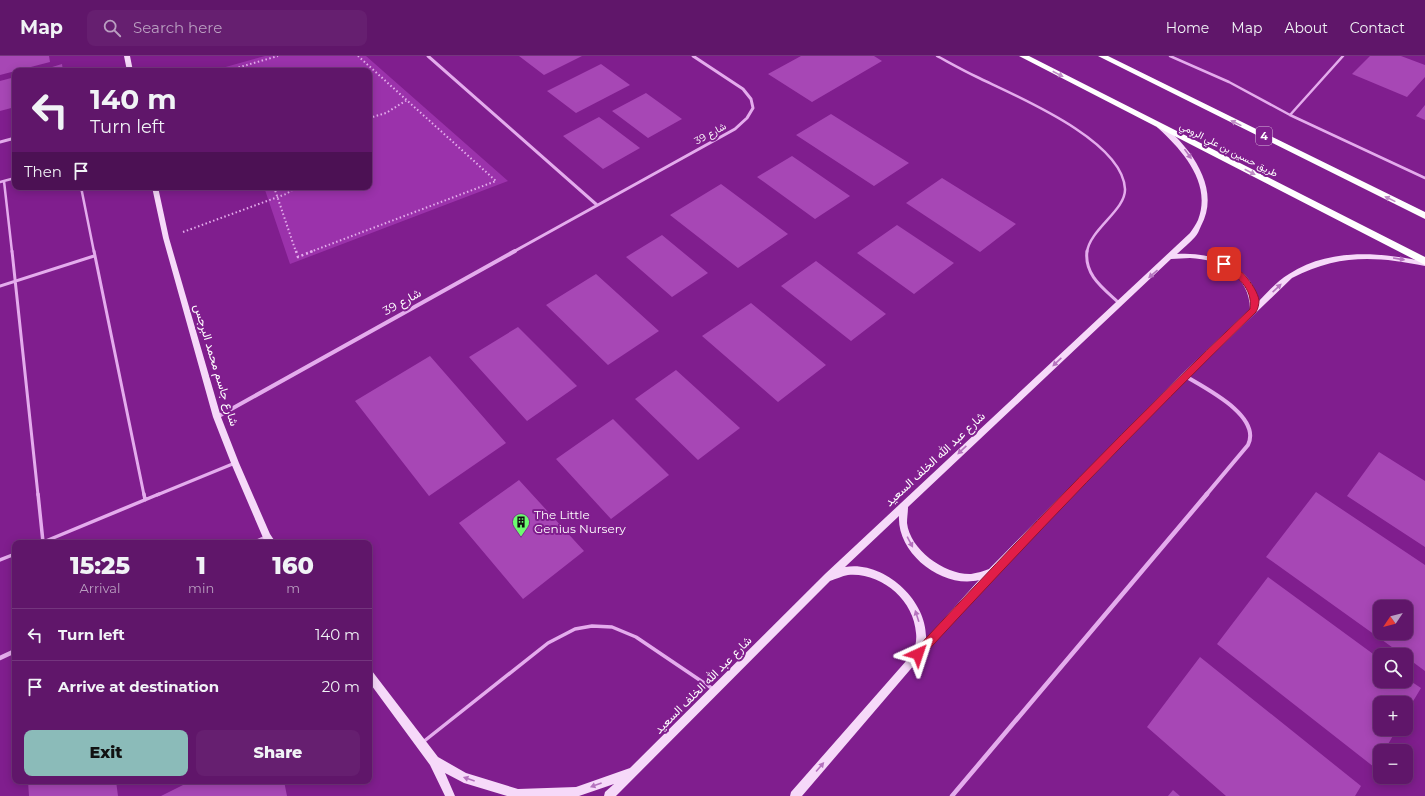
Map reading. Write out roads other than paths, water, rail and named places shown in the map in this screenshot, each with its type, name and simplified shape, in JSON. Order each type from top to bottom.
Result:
[{"type":"highway","name":"طريق حسين بن علي الرومي","points":[[1023,56],[1425,261]]},
{"type":"highway","name":"4","points":[[1102,56],[1425,216]]},
{"type":"main road","points":[[127,56],[129,68]]},
{"type":"main road","name":"شارع عبد الله الخلف السعيد","points":[[609,796],[828,577],[1119,303],[1172,257],[1193,235],[1201,224],[1205,212],[1206,200],[1204,187],[1193,161],[1184,149],[1160,127]]},
{"type":"main road","name":"شارع جاسم محمد البرجس","points":[[156,190],[166,238],[217,417],[234,463],[269,540]]},
{"type":"main road","points":[[1172,257],[1197,256],[1211,259],[1236,272],[1246,281],[1252,291],[1255,301],[1254,310]]},
{"type":"main road","points":[[795,796],[918,654],[992,573],[1185,376],[1290,276],[1316,263],[1350,257],[1371,256],[1394,258],[1425,264]]},
{"type":"main road","points":[[904,505],[903,524],[911,544],[926,562],[948,574],[971,578],[992,573]]},
{"type":"main road","points":[[828,577],[847,571],[868,572],[888,580],[905,594],[916,613],[921,634],[918,654]]},
{"type":"main road","points":[[372,678],[434,761],[450,796]]},
{"type":"main road","points":[[434,761],[464,778],[518,794],[576,792],[632,772]]},
{"type":"street","points":[[428,56],[598,205]]},
{"type":"street","name":"شارع 39","points":[[217,417],[735,129],[747,118],[753,108],[751,99],[743,89],[693,56]]},
{"type":"street","points":[[0,142],[12,139]]},
{"type":"street","points":[[952,796],[1248,446],[1252,436],[1250,428],[1244,418],[1234,408],[1185,376]]},
{"type":"street","points":[[0,658],[12,652]]},
{"type":"lane","points":[[937,56],[1064,122],[1100,147],[1117,164],[1123,174],[1126,184],[1126,194],[1122,203],[1090,239],[1086,248],[1086,259],[1089,271],[1096,282],[1106,293],[1119,303]]},
{"type":"lane","points":[[1170,56],[1229,82],[1290,114],[1425,178]]},
{"type":"lane","points":[[1290,114],[1343,56]]},
{"type":"lane","points":[[0,182],[12,179]]},
{"type":"lane","points":[[4,181],[42,540]]},
{"type":"lane","points":[[82,190],[145,500]]},
{"type":"lane","points":[[0,286],[94,256]]},
{"type":"lane","points":[[47,540],[234,463]]},
{"type":"lane","points":[[0,560],[12,555]]},
{"type":"lane","points":[[421,744],[548,644],[575,630],[592,626],[612,627],[636,637],[714,690]]},
{"type":"place","name":"The Little Genius Nursery","points":[[521,537]]}]
